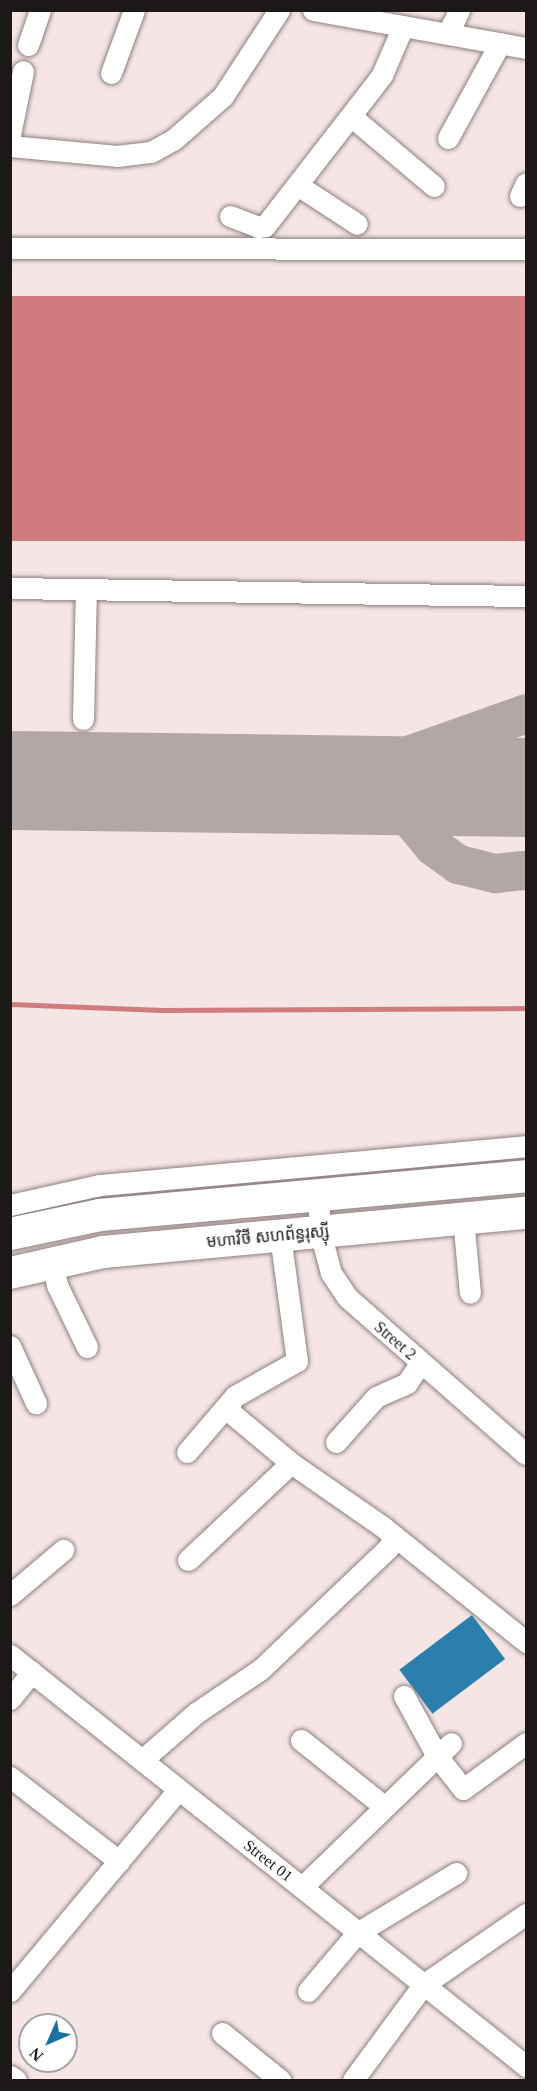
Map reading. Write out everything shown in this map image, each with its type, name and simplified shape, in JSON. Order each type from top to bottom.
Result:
[{"type":"highway","points":[[10,1234],[100,1215],[526,1176]]},
{"type":"highway","name":"មហាវិថី សហព័ន្ធរុស្ស៊ី","points":[[10,1273],[103,1252],[526,1213]]},
{"type":"street","points":[[28,45],[40,10]]},
{"type":"street","points":[[111,73],[134,10]]},
{"type":"street","points":[[10,146],[117,156],[151,152],[173,140],[223,96],[279,10]]},
{"type":"street","points":[[313,10],[526,48]]},
{"type":"street","points":[[448,33],[459,10]]},
{"type":"street","points":[[230,216],[262,228],[299,186],[382,75],[403,26]]},
{"type":"street","points":[[448,138],[500,43]]},
{"type":"street","points":[[10,135],[23,71]]},
{"type":"street","points":[[352,117],[434,186]]},
{"type":"street","points":[[299,186],[357,224]]},
{"type":"street","points":[[10,248],[526,249]]},
{"type":"street","points":[[10,588],[526,596]]},
{"type":"street","points":[[83,719],[86,589]]},
{"type":"street","points":[[10,1205],[100,1185],[526,1146]]},
{"type":"street","name":"Street 2","points":[[318,1195],[320,1232],[331,1273],[347,1297],[420,1364],[526,1454]]},
{"type":"street","points":[[463,1218],[470,1293]]},
{"type":"street","points":[[187,1452],[235,1396],[297,1361],[280,1236]]},
{"type":"street","points":[[52,1263],[57,1285],[87,1347]]},
{"type":"street","points":[[10,1346],[36,1403]]},
{"type":"street","points":[[336,1442],[376,1397],[407,1383],[420,1364]]},
{"type":"street","points":[[230,1404],[230,1413],[291,1463],[394,1538],[526,1642]]},
{"type":"street","points":[[188,1560],[291,1463]]},
{"type":"street","points":[[142,1760],[196,1713],[261,1669],[388,1548],[394,1538]]},
{"type":"street","points":[[10,1594],[63,1550]]},
{"type":"street","name":"Street 01","points":[[10,1655],[526,2066]]},
{"type":"street","points":[[10,1699],[32,1672]]},
{"type":"street","points":[[404,1696],[444,1750],[463,1789],[526,1743]]},
{"type":"street","points":[[301,1740],[385,1807]]},
{"type":"street","points":[[302,1887],[444,1750]]},
{"type":"street","points":[[10,1777],[119,1861]]},
{"type":"street","points":[[10,1991],[178,1790]]},
{"type":"street","points":[[308,1991],[357,1933],[456,1873]]},
{"type":"street","points":[[353,2080],[423,1985],[526,1914]]},
{"type":"street","points":[[222,2033],[280,2080]]},
{"type":"street","points":[[10,2076],[16,2080]]},
{"type":"shaded area","points":[[11,296],[526,296],[526,541],[11,541]]},
{"type":"building","points":[[472,1615],[505,1659],[432,1714],[399,1670]]},
{"type":"waterway","points":[[10,1004],[162,1010],[526,1008]]},
{"type":"taxiway","points":[[326,784],[526,713]]},
{"type":"taxiway","points":[[341,785],[400,806],[433,846],[458,864],[495,873],[526,870]]},
{"type":"runway","points":[[10,780],[526,787]]}]
